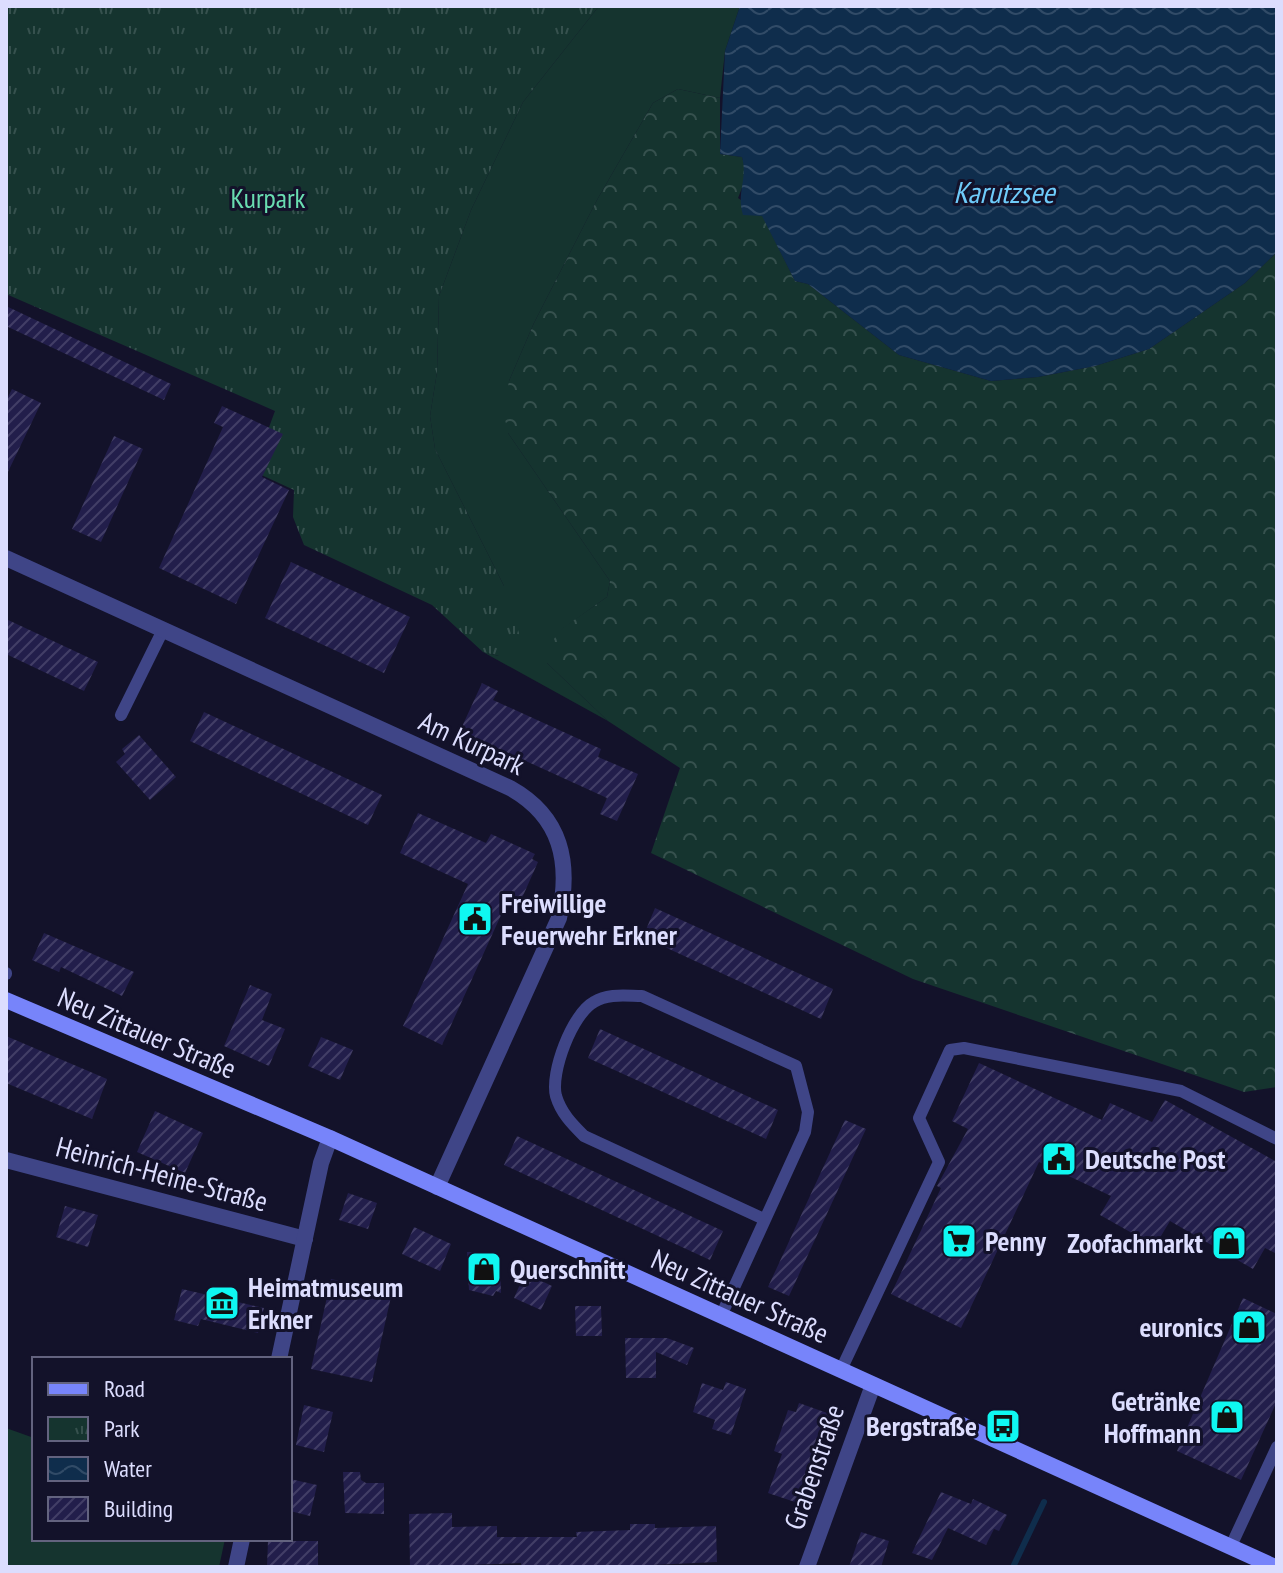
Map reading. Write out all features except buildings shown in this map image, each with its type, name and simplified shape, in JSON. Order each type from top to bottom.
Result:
[{"type":"main road","name":"Neu Zittauer Straße","points":[[6,1000],[330,1138],[1275,1567]]},
{"type":"street","name":"Am Kurpark","points":[[6,558],[510,788],[525,797],[547,820],[561,850],[566,877],[559,918],[437,1187]]},
{"type":"street","points":[[279,1357],[321,1163],[330,1138]]},
{"type":"street","name":"Heinrich-Heine-Straße","points":[[6,1160],[305,1239]]},
{"type":"street","name":"Grabenstraße","points":[[807,1567],[873,1385]]},
{"type":"street","points":[[236,1567],[242,1541]]},
{"type":"lane","points":[[121,715],[163,630]]},
{"type":"lane","points":[[721,1316],[805,1132],[808,1112],[796,1066],[642,996],[615,995],[593,1002],[574,1025],[556,1070],[556,1094],[565,1116],[584,1136],[764,1219]]},
{"type":"lane","points":[[841,1370],[939,1162],[919,1118],[950,1050],[964,1048],[1181,1091],[1277,1139]]},
{"type":"lane","points":[[1231,1546],[1277,1447]]},
{"type":"green space","name":"Kurpark","points":[[6,6],[599,6],[523,102],[471,210],[439,296],[437,372],[430,416],[435,449],[504,586],[519,633],[517,647],[499,656],[483,652],[432,605],[304,545],[293,517],[294,490],[253,471],[275,411],[6,294]]},
{"type":"green space","points":[[599,6],[740,6],[725,51],[720,98],[678,89],[653,103],[597,200],[534,323],[509,381],[508,433],[610,581],[607,597],[561,630],[547,663],[608,721],[483,652],[499,656],[504,586],[435,449],[430,416],[437,372],[439,296],[471,210],[523,102]]},
{"type":"green space","points":[[678,89],[720,98],[720,154],[742,157],[747,175],[738,198],[762,215],[795,281],[808,284],[899,355],[991,381],[1038,377],[1095,366],[1149,349],[1245,283],[1277,252],[1277,1087],[1244,1092],[913,979],[651,853],[680,768],[608,721],[547,663],[546,651],[560,630],[607,597],[610,581],[508,433],[503,410],[509,381],[534,323],[597,200],[653,103]]},
{"type":"green space","points":[[6,1428],[32,1437],[32,1541],[225,1541],[219,1567],[6,1567]]},
{"type":"water","name":"Karutzsee","points":[[740,6],[1277,6],[1277,252],[1245,283],[1149,349],[1095,366],[1038,377],[991,381],[899,355],[808,284],[795,281],[762,216],[743,215],[742,157],[720,154],[725,51]]},
{"type":"waterway","points":[[1013,1567],[1044,1502]]},
{"type":"place","name":"Freiwillige Feuerwehr Erkner","points":[[475,919]]},
{"type":"place","name":"Deutsche Post","points":[[1059,1159]]},
{"type":"place","name":"Penny","points":[[959,1241]]},
{"type":"place","name":"Zoofachmarkt","points":[[1229,1243]]},
{"type":"place","name":"Querschnitt","points":[[484,1269]]},
{"type":"place","name":"Heimatmuseum Erkner","points":[[222,1303]]},
{"type":"place","name":"euronics","points":[[1249,1327]]},
{"type":"place","name":"Getränke Hoffmann","points":[[1227,1417]]},
{"type":"place","name":"Bergstraße","points":[[1003,1426]]}]
